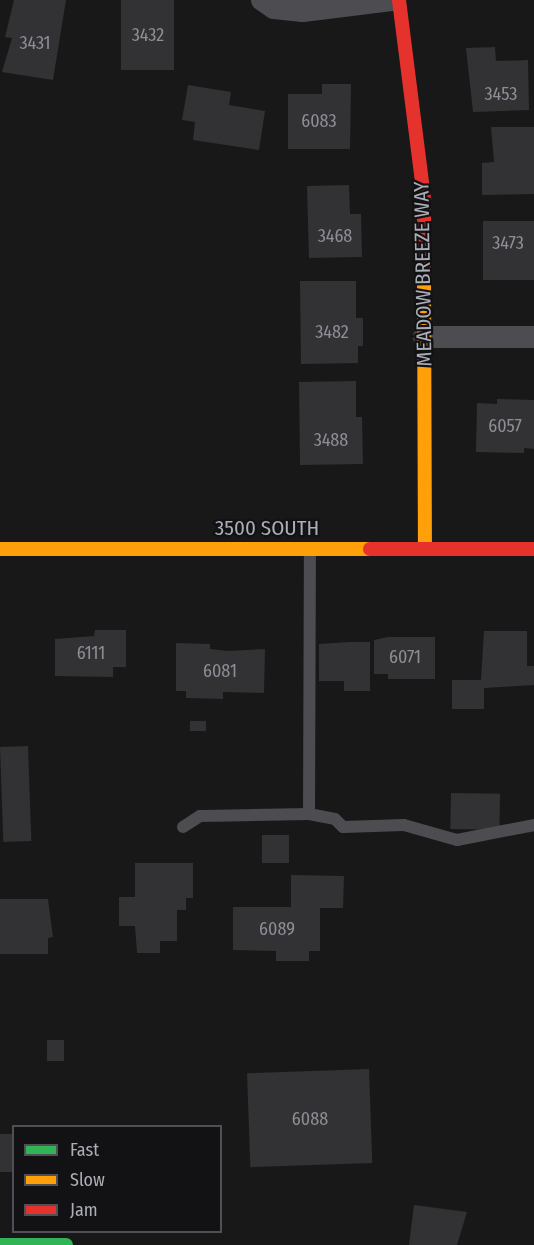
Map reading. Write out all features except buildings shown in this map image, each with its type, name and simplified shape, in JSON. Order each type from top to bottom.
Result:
[{"type":"street","points":[[262,0],[274,8],[303,11],[393,0]]},
{"type":"street","name":"MEADOW BREEZE WAY","points":[[399,0],[423,188],[425,549]]},
{"type":"street","points":[[424,337],[534,337]]},
{"type":"street","name":"3500 SOUTH","points":[[0,549],[534,549]]},
{"type":"street","points":[[0,1245],[66,1245]]},
{"type":"lane","points":[[309,814],[310,549]]},
{"type":"lane","points":[[183,827],[200,816],[309,814],[335,819],[343,827],[404,825],[457,840],[534,825]]},
{"type":"traffic: fast","points":[[0,1245],[66,1245]]},
{"type":"traffic: slow","points":[[424,278],[425,549]]},
{"type":"traffic: slow","points":[[0,549],[370,549]]},
{"type":"traffic: jam","points":[[399,0],[424,199],[424,278]]},
{"type":"traffic: jam","points":[[370,549],[534,549]]}]
